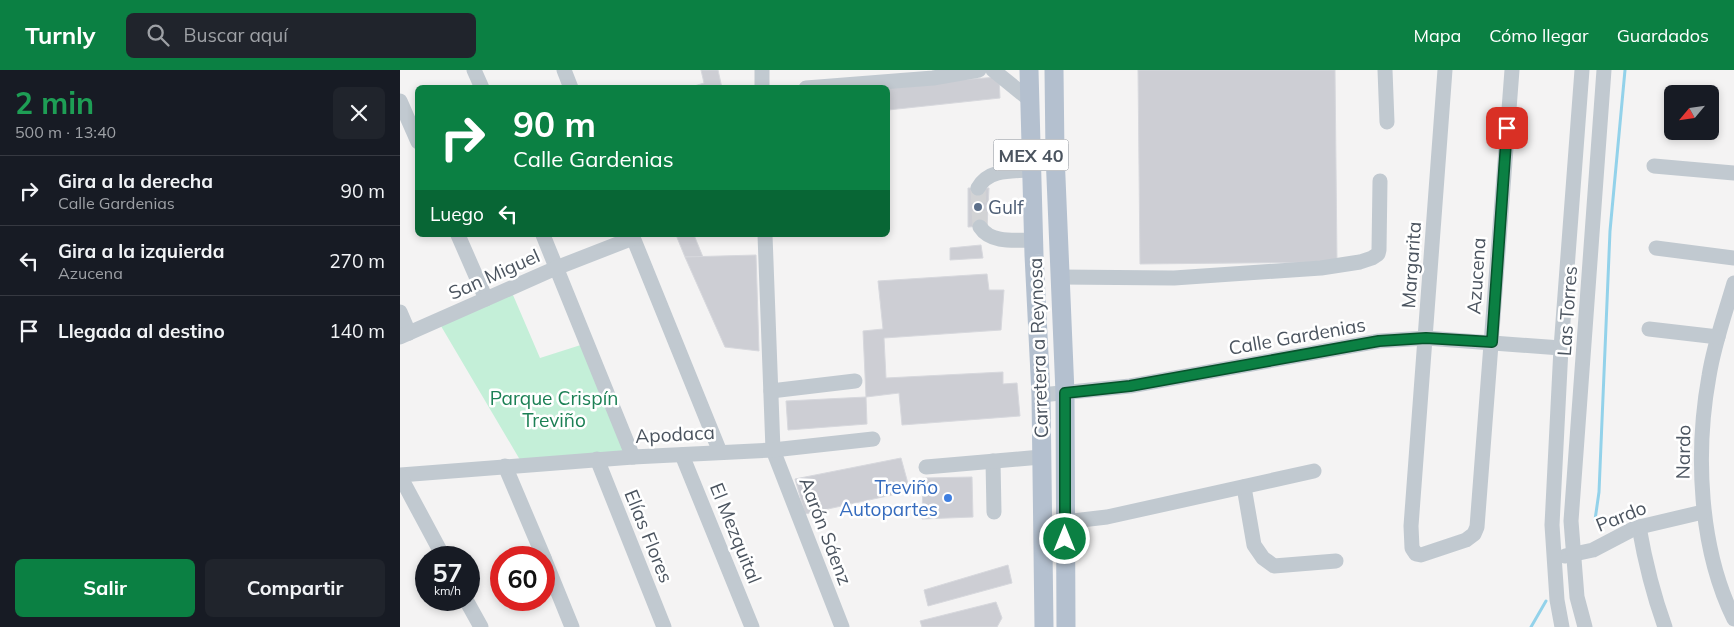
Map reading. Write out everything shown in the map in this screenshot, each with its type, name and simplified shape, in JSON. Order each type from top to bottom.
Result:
[{"type":"main road","name":"Carretera a Reynosa","points":[[1029,70],[1031,170],[1041,395],[1044,627]]},
{"type":"main road","name":"Carretera a Reynosa","points":[[1054,70],[1065,393],[1064,522],[1066,627]]},
{"type":"street","points":[[474,70],[481,85]]},
{"type":"street","points":[[564,70],[570,85]]},
{"type":"street","points":[[762,70],[762,85]]},
{"type":"street","points":[[844,85],[933,78],[979,70]]},
{"type":"street","points":[[993,70],[1030,100]]},
{"type":"street","points":[[1385,70],[1387,122]]},
{"type":"street","name":"Margarita","points":[[1445,70],[1411,544],[1413,552],[1421,555],[1466,540]]},
{"type":"street","name":"Azucena","points":[[1466,540],[1474,534],[1477,527],[1512,70]]},
{"type":"street","points":[[1562,627],[1557,600],[1552,525],[1561,348],[1582,70]]},
{"type":"street","name":"Las Torres","points":[[1585,627],[1577,597],[1571,522],[1604,70]]},
{"type":"street","points":[[400,101],[415,135]]},
{"type":"street","points":[[1654,166],[1734,173]]},
{"type":"street","points":[[978,188],[981,182],[994,174],[1031,170]]},
{"type":"street","points":[[1060,278],[1174,278],[1321,268],[1360,262],[1372,258],[1378,254],[1379,250],[1380,181]]},
{"type":"street","points":[[980,226],[990,237],[1034,240]]},
{"type":"street","points":[[459,237],[486,299]]},
{"type":"street","points":[[544,237],[633,457]]},
{"type":"street","name":"San Miguel","points":[[405,335],[630,237]]},
{"type":"street","points":[[632,237],[720,452]]},
{"type":"street","name":"Aarón Sáenz","points":[[765,237],[773,450],[842,627]]},
{"type":"street","points":[[1656,248],[1734,258]]},
{"type":"street","name":"Nardo","points":[[1734,283],[1708,375],[1702,426],[1701,462],[1703,512],[1720,584],[1734,619]]},
{"type":"street","points":[[400,312],[405,335]]},
{"type":"street","points":[[1649,329],[1718,337]]},
{"type":"street","name":"Calle Gardenias","points":[[1041,395],[1130,386],[1379,341],[1426,338],[1561,348]]},
{"type":"street","points":[[771,392],[856,382]]},
{"type":"street","name":"Apodaca","points":[[400,475],[597,459],[773,450],[873,439]]},
{"type":"street","points":[[1556,447],[1576,448]]},
{"type":"street","name":"El Mezquital","points":[[682,455],[752,627]]},
{"type":"street","points":[[926,467],[1041,457]]},
{"type":"street","name":"Elías Flores","points":[[597,459],[664,627]]},
{"type":"street","points":[[993,461],[994,512]]},
{"type":"street","points":[[505,466],[539,546]]},
{"type":"street","points":[[1064,522],[1107,517],[1314,471]]},
{"type":"street","points":[[400,475],[438,546]]},
{"type":"street","points":[[1244,486],[1254,545],[1263,558],[1274,566],[1336,561]]},
{"type":"street","name":"Pardo","points":[[1555,558],[1593,550],[1640,527],[1703,512]]},
{"type":"street","points":[[1640,527],[1653,593],[1665,627]]},
{"type":"street","points":[[555,585],[572,627]]},
{"type":"street","points":[[472,611],[481,627]]},
{"type":"green space","name":"Parque Crispín Treviño","points":[[510,288],[540,358],[587,343],[633,457],[523,465],[438,321]]},
{"type":"building","points":[[701,70],[718,70],[721,85],[698,85],[704,83]]},
{"type":"building","points":[[1138,70],[1335,70],[1337,262],[1140,264]]},
{"type":"building","points":[[999,77],[1000,98],[890,110],[890,85],[886,85]]},
{"type":"building","name":"Gulf","points":[[968,188],[989,188],[987,226],[968,227]]},
{"type":"building","points":[[677,237],[695,237],[703,257],[685,257]]},
{"type":"building","points":[[981,245],[983,258],[950,260],[950,248]]},
{"type":"building","points":[[756,255],[759,351],[725,347],[685,257]]},
{"type":"building","points":[[987,274],[989,290],[1004,290],[1001,330],[884,338],[886,378],[1003,372],[1003,384],[1017,383],[1020,416],[902,425],[899,393],[866,397],[863,331],[883,329],[878,281]]},
{"type":"building","points":[[866,397],[867,424],[788,430],[786,401]]},
{"type":"building","points":[[901,458],[910,491],[805,514],[795,479]]},
{"type":"building","name":"Treviño Autopartes","points":[[972,477],[973,517],[922,519],[923,478]]},
{"type":"building","points":[[1008,565],[1012,583],[928,606],[924,590]]},
{"type":"building","points":[[996,602],[1002,618],[997,627],[922,627],[920,621]]},
{"type":"waterway","points":[[1595,520],[1599,492],[1610,231],[1625,70]]},
{"type":"waterway","points":[[1531,627],[1546,601]]},
{"type":"tunnel","points":[[978,188],[980,227]]},
{"type":"place","name":"Gulf","points":[[978,207]]},
{"type":"place","name":"Treviño Autopartes","points":[[948,498]]},
{"type":"route","points":[[1065,539],[1065,393],[1130,386],[1379,341],[1426,338],[1492,342],[1507,128]]}]
